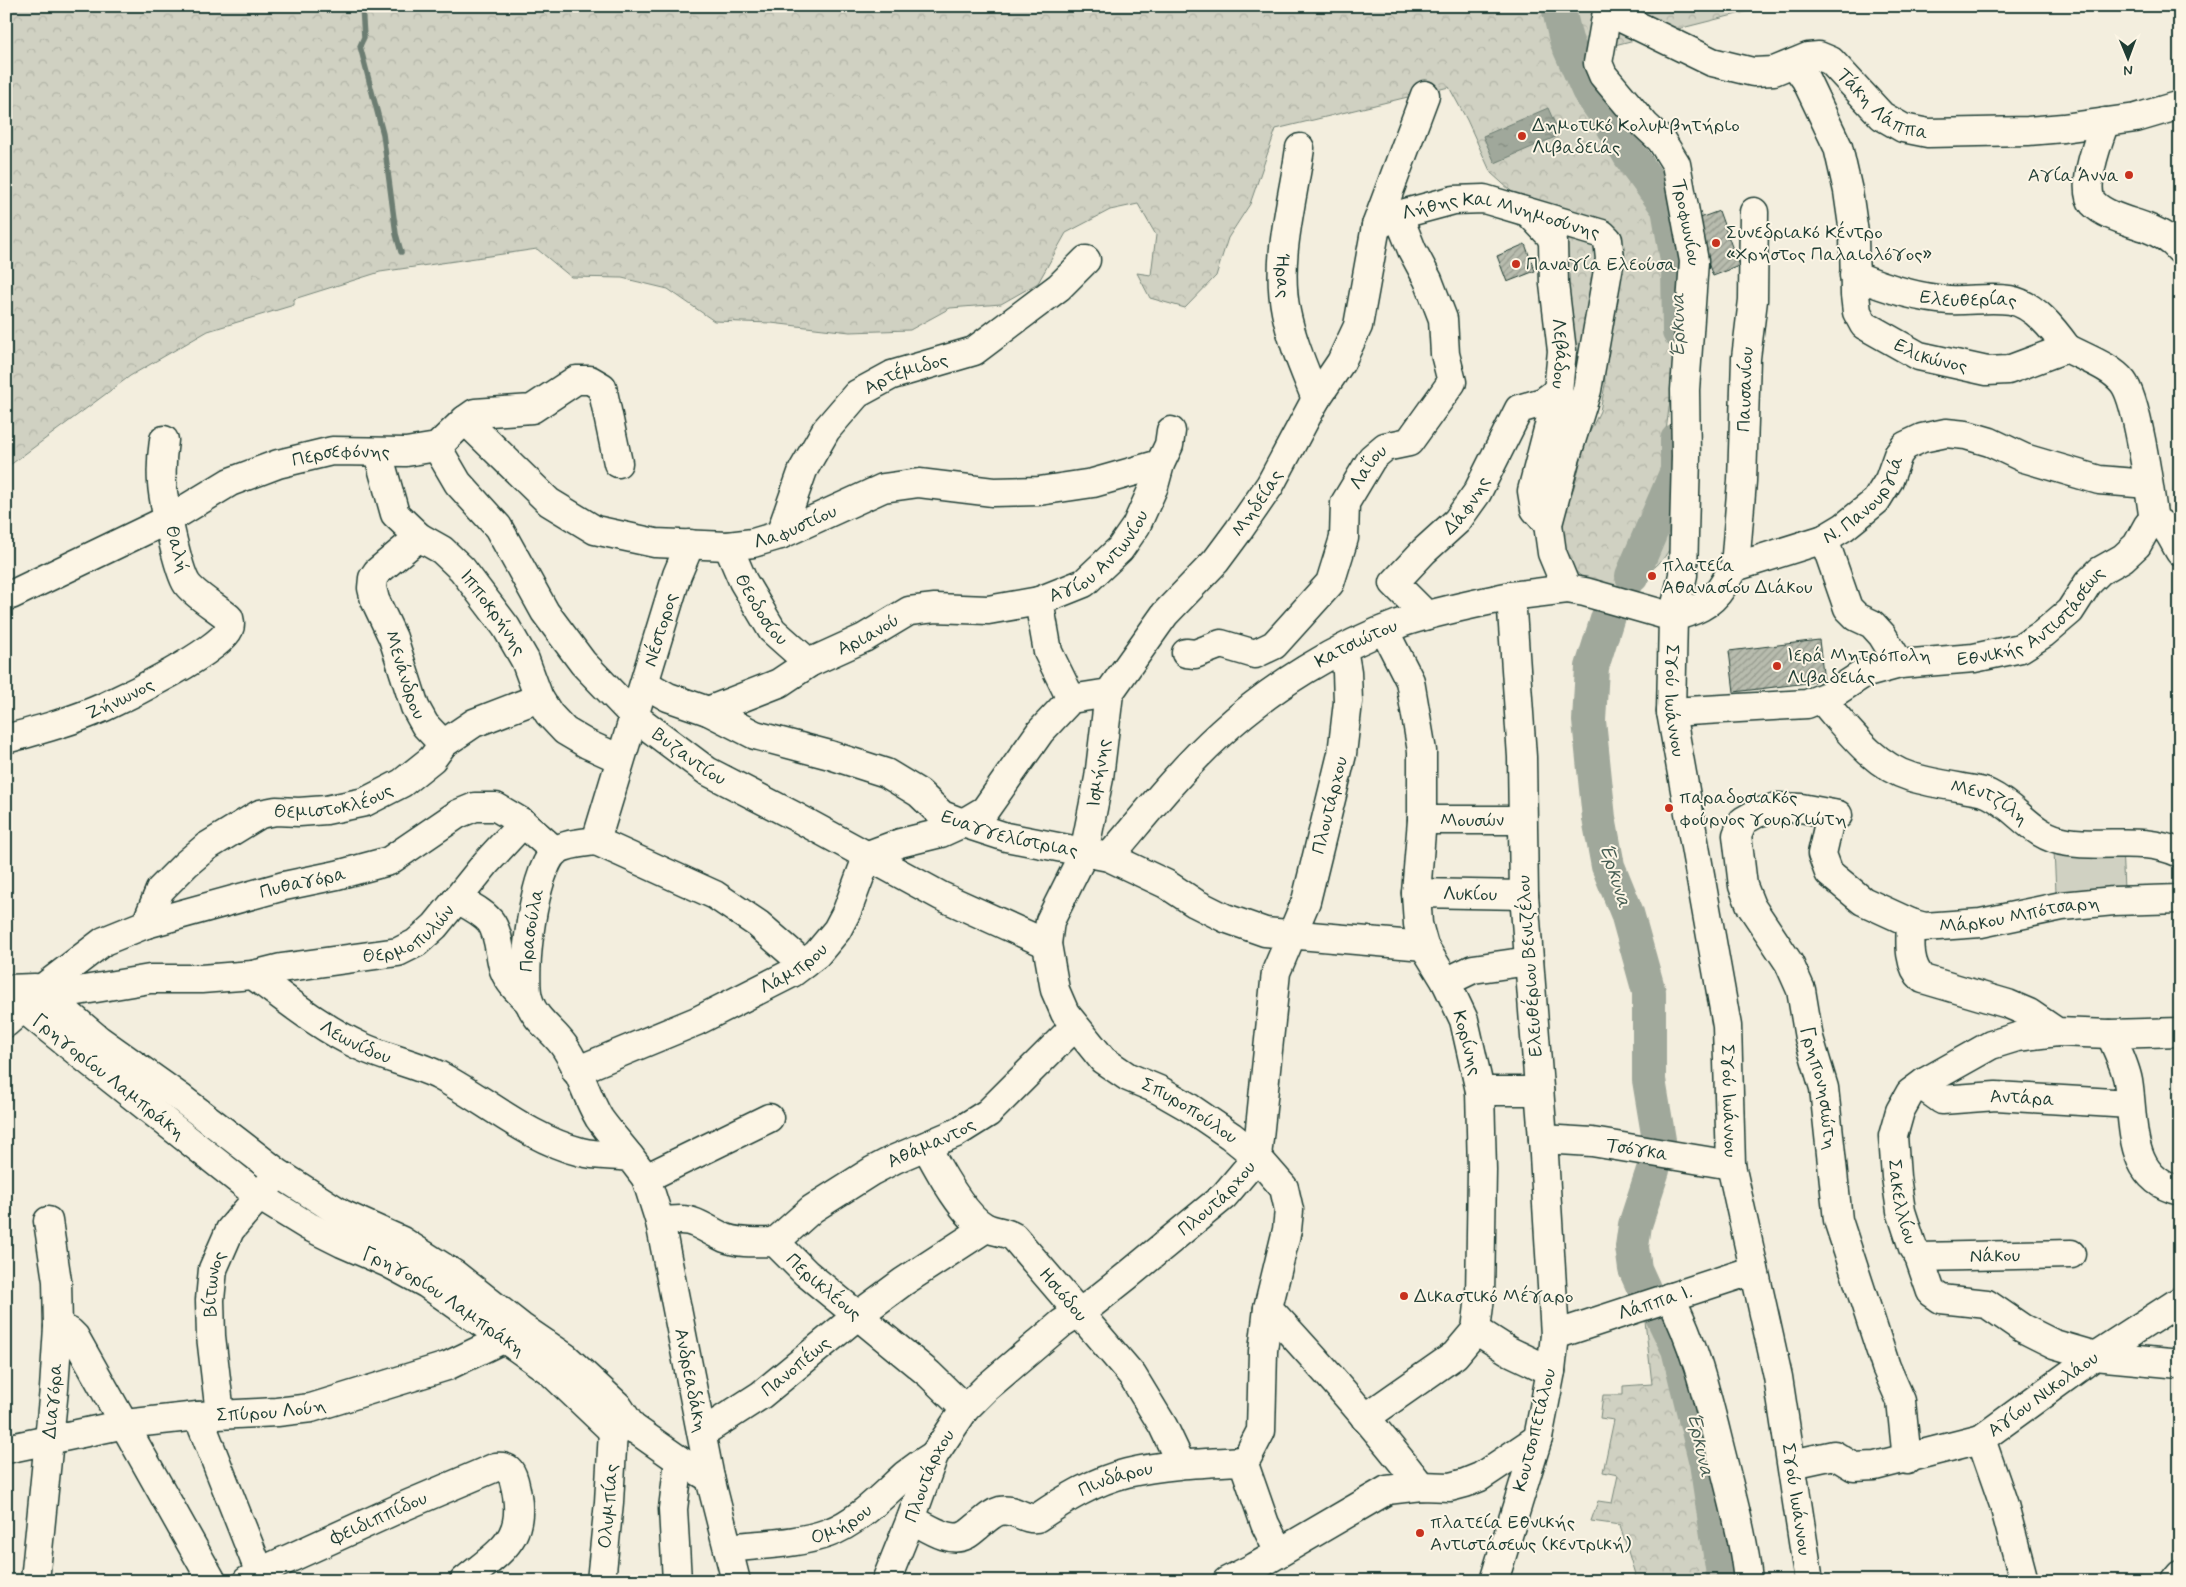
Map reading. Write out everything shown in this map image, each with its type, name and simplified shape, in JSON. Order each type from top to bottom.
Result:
[{"type":"street","name":"Τάκη Λάππα","points":[[1607,9],[1712,62],[1754,72],[1774,71],[1808,57],[1819,56],[1831,61],[1882,116],[1903,128],[1928,133],[2028,132],[2136,118],[2180,105]]},
{"type":"street","name":"Τροφωνίου","points":[[1607,9],[1598,63],[1602,75],[1645,125],[1661,140],[1676,164],[1694,261],[1685,390],[1686,456],[1683,575],[1673,617]]},
{"type":"street","name":"Ελικώνος","points":[[1794,63],[1806,80],[1838,148],[1848,191],[1854,233],[1854,275],[1857,312],[1864,325],[1919,356],[1987,371],[1999,371],[2067,348]]},
{"type":"street","name":"Μηδείας","points":[[1109,693],[1165,614],[1216,561],[1239,530],[1270,485],[1316,399],[1341,362],[1358,326],[1424,95]]},
{"type":"street","points":[[2105,122],[2090,174],[2092,202],[2103,211],[2155,231],[2175,243],[2180,250]]},
{"type":"street","name":"Ήρας","points":[[1300,148],[1284,238],[1282,282],[1286,312],[1316,399]]},
{"type":"street","name":"Λήθης Και Μνημοσύνης","points":[[1387,220],[1454,200],[1484,199],[1602,234],[1608,240],[1610,259]]},
{"type":"street","name":"Παυσανίου","points":[[1735,567],[1742,481],[1746,358],[1753,300],[1754,212]]},
{"type":"street","name":"Λεβάδου","points":[[1530,213],[1550,235],[1553,242],[1554,284],[1562,351],[1558,392],[1532,491],[1535,509],[1548,524]]},
{"type":"street","name":"Λαΐου","points":[[1186,653],[1195,654],[1220,644],[1255,654],[1274,645],[1330,583],[1344,538],[1345,502],[1372,458],[1385,447],[1409,442],[1452,382],[1445,354],[1443,319],[1428,280],[1412,250],[1387,220]]},
{"type":"street","name":"Λεβάδου","points":[[1567,589],[1552,553],[1548,524],[1565,460],[1587,390],[1610,259]]},
{"type":"street","name":"Αρτέμιδος","points":[[780,535],[803,470],[826,430],[857,394],[892,375],[974,351],[1059,287],[1086,260]]},
{"type":"street","name":"Ελευθερίας","points":[[1854,275],[1880,286],[1940,298],[2012,300],[2030,309],[2052,328],[2067,348]]},
{"type":"street","points":[[2067,348],[2112,372],[2124,383],[2130,394],[2154,521],[2159,522],[2166,529],[2180,552]]},
{"type":"street","points":[[437,447],[465,420],[475,414],[532,409],[576,380],[590,380],[602,387],[618,463]]},
{"type":"street","name":"Δάφνης","points":[[1426,615],[1394,583],[1457,521],[1477,494],[1519,408],[1543,402],[1558,392]]},
{"type":"street","name":"Λαφυστίου","points":[[465,420],[549,502],[595,530],[655,543],[728,546],[753,543],[780,535],[883,488],[919,483],[993,492],[1039,491],[1094,483],[1160,464]]},
{"type":"street","name":"Αγίου Αντωνίου","points":[[1071,699],[1048,652],[1038,601],[1084,583],[1120,549],[1136,526],[1154,486],[1160,464],[1169,445],[1171,431]]},
{"type":"street","name":"Ν. Πανουργιά","points":[[1735,567],[1824,539],[1844,527],[1876,501],[1890,480],[1898,455],[1905,446],[1922,438],[1946,432],[1966,435],[1990,442],[2024,458],[2099,480],[2148,484]]},
{"type":"street","name":"Θαλή","points":[[164,440],[161,467],[162,485],[186,582],[192,590],[229,618],[231,624],[224,637]]},
{"type":"street","name":"Περσεφόνης","points":[[11,595],[169,519],[230,482],[278,464],[332,451],[406,452],[437,447]]},
{"type":"street","name":"Βυζαντίου","points":[[437,447],[458,483],[498,527],[545,612],[583,663],[635,717],[707,771],[868,855],[941,896],[1047,944]]},
{"type":"street","name":"Ιπποκρήνης","points":[[378,453],[395,514],[419,537],[442,550],[462,569],[506,627],[525,660],[539,698],[549,714],[565,731],[587,744],[620,759]]},
{"type":"street","name":"Εθνικής Αντιστάσεως","points":[[1671,712],[1807,704],[1821,699],[1864,674],[1900,664],[1974,658],[2020,648],[2043,634],[2070,610],[2088,583],[2100,572],[2123,558],[2137,545],[2148,525],[2154,521]]},
{"type":"street","name":"Μενάνδρου","points":[[419,537],[377,572],[373,578],[372,588],[375,600],[393,638],[415,707],[426,725],[443,744]]},
{"type":"street","points":[[1824,539],[1848,608],[1857,617],[1872,624],[1882,635],[1900,664]]},
{"type":"street","name":"Νέστορος","points":[[635,717],[677,575],[690,544]]},
{"type":"street","name":"Θεοδοσίου","points":[[728,546],[743,581],[772,630],[809,663]]},
{"type":"street","points":[[1673,617],[1698,610],[1714,600],[1729,573],[1735,567]]},
{"type":"street","name":"Κατσιώτου","points":[[1096,855],[1165,791],[1220,733],[1274,689],[1343,649],[1384,630],[1426,615],[1511,596],[1567,589],[1585,592],[1673,617]]},
{"type":"street","name":"Ελευθέριου Βενιζέλου","points":[[1511,596],[1522,757],[1524,895],[1540,1091],[1555,1335]]},
{"type":"street","name":"Αριανού","points":[[708,711],[779,683],[809,663],[864,638],[909,611],[936,608],[988,610],[1038,601]]},
{"type":"street","name":"Σγού Ιωάννου","points":[[1673,617],[1671,712],[1727,1026],[1731,1165],[1778,1378],[1809,1581]]},
{"type":"street","name":"Κορίνης","points":[[1384,630],[1410,681],[1422,751],[1422,820],[1416,893],[1418,924],[1424,946],[1446,982],[1464,1020],[1480,1091],[1482,1170],[1480,1297],[1476,1330]]},
{"type":"street","name":"Ζήνωνος","points":[[6,739],[40,730],[103,708],[180,668],[224,637]]},
{"type":"street","name":"Πλουτάρχου","points":[[886,1581],[934,1455],[965,1409],[986,1388],[1062,1323],[1128,1276],[1224,1196],[1257,1157],[1276,972],[1295,935],[1306,901],[1342,754],[1348,702],[1348,672],[1343,649]]},
{"type":"street","name":"Ευαγγελίστριας","points":[[645,684],[668,697],[708,711],[755,735],[830,755],[886,774],[919,793],[942,815],[1006,837],[1096,855],[1166,884],[1195,903],[1225,918],[1265,932],[1295,935]]},
{"type":"street","points":[[868,855],[900,843],[941,833],[985,810],[1040,732],[1071,699],[1109,693]]},
{"type":"street","name":"Ισμήνης","points":[[1096,855],[1099,778],[1109,693]]},
{"type":"street","name":"Θεμιστοκλέους","points":[[146,924],[160,890],[186,864],[206,847],[260,814],[276,811],[326,810],[365,802],[402,783],[432,758],[443,744],[474,723],[539,698]]},
{"type":"street","name":"Μεντζίλη","points":[[1821,699],[1879,761],[1910,777],[1987,793],[2007,804],[2033,829],[2050,838],[2069,843],[2138,842],[2169,848],[2180,853]]},
{"type":"street","points":[[596,842],[620,759],[635,717]]},
{"type":"street","name":"Πυθαγόρα","points":[[22,999],[104,941],[146,924],[284,886],[337,875],[389,860],[458,814],[475,807],[496,807],[523,823],[555,852]]},
{"type":"street","name":"Γρηπονησιώτη","points":[[1834,815],[1777,807],[1757,813],[1743,822],[1737,835],[1743,886],[1751,906],[1789,963],[1801,990],[1809,1038],[1824,1088],[1838,1220],[1886,1367],[1901,1401],[1907,1460]]},
{"type":"street","name":"Μάρκου Μπότσαρη","points":[[1834,815],[1822,854],[1829,873],[1863,901],[1924,927],[1981,923],[2062,906],[2114,901],[2180,899]]},
{"type":"street","name":"Μουσών","points":[[1422,820],[1522,820]]},
{"type":"street","points":[[457,899],[486,863],[523,823]]},
{"type":"street","points":[[555,852],[574,844],[596,842],[715,895],[758,924],[804,964]]},
{"type":"street","name":"Πρασούλα","points":[[555,852],[544,866],[532,909],[526,978],[528,1001],[536,1015],[566,1049],[600,1118],[630,1156]]},
{"type":"street","name":"Λάμπρου","points":[[576,1071],[697,1021],[792,973],[817,954],[836,930],[847,911],[868,855]]},
{"type":"street","name":"Σπυροπούλου","points":[[1096,855],[1050,922],[1047,944],[1055,990],[1065,1014],[1103,1060],[1128,1078],[1173,1098],[1231,1136],[1257,1157],[1284,1188],[1289,1210],[1287,1230],[1268,1308],[1264,1351],[1261,1431],[1248,1456],[1243,1461]]},
{"type":"street","name":"Λυκίου","points":[[1416,893],[1524,895]]},
{"type":"street","name":"Θερμοπυλών","points":[[253,975],[281,968],[398,952],[416,943],[435,926],[457,899],[481,913],[491,923],[504,970],[513,986],[528,1001]]},
{"type":"street","points":[[1911,923],[1911,955],[1918,974],[1923,979],[2008,1004],[2029,1013],[2057,1032]]},
{"type":"street","points":[[1295,935],[1424,946]]},
{"type":"street","points":[[1446,982],[1472,969],[1529,961]]},
{"type":"street","points":[[22,999],[150,980],[253,975]]},
{"type":"street","name":"Λεωνίδου","points":[[253,975],[330,1029],[360,1046],[435,1074],[460,1087],[510,1121],[550,1142],[582,1152],[630,1156]]},
{"type":"street","name":"Γρηγορίου Λαμπράκη","points":[[22,999],[99,1040],[182,1099],[278,1173],[342,1214],[402,1241],[439,1265],[550,1370],[621,1421],[679,1460],[710,1478]]},
{"type":"street","name":"Γρηγορίου Λαμπράκη","points":[[22,999],[259,1196],[308,1226],[342,1243],[388,1262],[512,1333]]},
{"type":"street","name":"Αθάμαντος","points":[[776,1242],[812,1210],[872,1171],[956,1133],[988,1113],[1074,1027]]},
{"type":"street","name":"Σακελλίου","points":[[2096,1356],[2054,1344],[2022,1328],[1987,1304],[1941,1299],[1931,1292],[1919,1256],[1912,1248],[1901,1211],[1893,1136],[1900,1111],[1910,1092],[1991,1046],[2017,1037],[2057,1032],[2110,1034],[2180,1032]]},
{"type":"street","points":[[2110,1034],[2120,1055],[2128,1080],[2139,1156],[2148,1175],[2166,1188],[2180,1191]]},
{"type":"street","name":"Αντάρα","points":[[1925,1082],[1928,1090],[1942,1100],[1996,1096],[2130,1104]]},
{"type":"street","points":[[1480,1091],[1540,1091]]},
{"type":"street","points":[[630,1156],[646,1178],[769,1118]]},
{"type":"street","name":"Τσόγκα","points":[[1543,1139],[1592,1142],[1731,1165]]},
{"type":"street","name":"Ησιόδου","points":[[926,1146],[973,1220],[986,1228],[1002,1231],[1014,1236],[1132,1374],[1163,1426],[1182,1464]]},
{"type":"street","name":"Βίτωνος","points":[[254,1577],[209,1415],[210,1300],[213,1269],[230,1230],[278,1173]]},
{"type":"street","name":"Ανδρεαδάκη","points":[[646,1178],[660,1222],[710,1478],[736,1581]]},
{"type":"street","name":"Περικλέους","points":[[660,1222],[688,1219],[698,1222],[726,1238],[742,1242],[776,1242],[806,1272],[929,1374],[965,1409]]},
{"type":"street","name":"Διαγόρα","points":[[35,1581],[58,1327],[57,1281],[48,1221]]},
{"type":"street","name":"Πανοπέως","points":[[702,1433],[761,1395],[857,1316],[909,1278],[986,1228]]},
{"type":"street","name":"Νάκου","points":[[1919,1256],[2071,1254]]},
{"type":"street","name":"Λάππα Ι.","points":[[1555,1335],[1754,1270]]},
{"type":"street","points":[[1670,1297],[1684,1323],[1698,1362],[1742,1538],[1748,1581]]},
{"type":"street","name":"Αγίου Νικολάου","points":[[2024,1581],[2004,1505],[1981,1439],[2096,1356],[2180,1302]]},
{"type":"street","points":[[1268,1308],[1324,1369],[1421,1486]]},
{"type":"street","points":[[58,1327],[70,1332],[75,1338],[212,1581]]},
{"type":"street","points":[[1365,1418],[1455,1355],[1476,1330],[1509,1351],[1551,1371]]},
{"type":"street","name":"Σπύρου Λούη","points":[[6,1449],[125,1424],[209,1415],[311,1408],[447,1366],[512,1333]]},
{"type":"street","name":"Κουτσοπετάλου","points":[[1494,1581],[1538,1438],[1551,1371],[1555,1335]]},
{"type":"street","points":[[2096,1356],[2180,1364]]},
{"type":"street","name":"Ολυμπίας","points":[[601,1581],[609,1502],[621,1421]]},
{"type":"street","points":[[1227,1581],[1259,1574],[1279,1552],[1388,1490],[1421,1486],[1450,1487],[1465,1483],[1480,1477],[1538,1438]]},
{"type":"street","points":[[1792,1464],[1834,1456],[1854,1467],[1875,1466],[1907,1460],[1981,1439]]},
{"type":"street","name":"Ομήρου","points":[[729,1548],[792,1540],[829,1532],[856,1517],[884,1496],[907,1474],[934,1455]]},
{"type":"street","points":[[677,1581],[673,1509],[679,1460]]},
{"type":"street","points":[[1243,1461],[1265,1524],[1279,1552]]},
{"type":"street","name":"Πινδάρου","points":[[911,1519],[948,1537],[957,1538],[966,1535],[994,1513],[1012,1511],[1029,1520],[1037,1518],[1088,1487],[1126,1473],[1182,1464],[1243,1461]]},
{"type":"street","name":"Φειδιππίδου","points":[[254,1577],[402,1507],[496,1467],[508,1468],[512,1471],[518,1509],[518,1527],[512,1539],[504,1548],[464,1581]]},
{"type":"street","points":[[2175,1581],[2180,1575]]},
{"type":"green space","points":[[6,6],[1769,6],[1587,52],[1666,180],[1685,286],[1666,431],[1670,548],[1659,563],[1646,573],[1614,587],[1582,577],[1556,554],[1559,527],[1574,487],[1586,440],[1600,411],[1605,385],[1604,359],[1572,358],[1560,253],[1568,234],[1522,201],[1491,173],[1467,120],[1449,87],[1276,129],[1250,204],[1228,238],[1216,276],[1185,308],[1150,298],[1137,273],[1151,275],[1156,235],[1138,204],[1110,210],[1066,233],[1038,283],[1001,304],[950,308],[910,330],[850,332],[771,323],[714,321],[668,289],[622,278],[571,277],[537,249],[380,272],[294,299],[294,305],[208,331],[130,376],[6,468]]},
{"type":"green space","points":[[2122,847],[2124,889],[2056,892],[2054,851]]},
{"type":"green space","points":[[1654,1319],[1668,1350],[1689,1414],[1702,1480],[1718,1581],[1637,1581],[1620,1525],[1591,1521],[1598,1501],[1612,1503],[1618,1475],[1603,1472],[1614,1420],[1600,1418],[1603,1395],[1623,1395],[1623,1386],[1652,1384],[1645,1321]]},
{"type":"water","name":"Δημοτικό Κολυμβητήριο Λιβαδειάς","points":[[1548,108],[1560,135],[1495,163],[1483,136]]},
{"type":"building","name":"Συνεδριακό Κέντρο «Χρήστος Παλαιολόγος»","points":[[1719,211],[1739,266],[1713,276],[1692,221]]},
{"type":"building","name":"Παναγία Ελεούσα","points":[[1525,244],[1535,271],[1507,282],[1497,256]]},
{"type":"building","name":"Ιερά Μητρόπολη Λιβαδειάς","points":[[1819,640],[1824,681],[1734,692],[1729,651]]},
{"type":"waterway","points":[[362,6],[364,37],[360,46],[383,134],[396,234],[401,252]]},
{"type":"waterway","name":"Έρκυνα","points":[[1558,6],[1566,40],[1588,90],[1610,121],[1630,156],[1668,208],[1678,266],[1679,332]]},
{"type":"waterway","name":"Έρκυνα","points":[[1632,576],[1677,471],[1677,440]]},
{"type":"waterway","name":"Έρκυνα","points":[[1609,613],[1592,667],[1589,721],[1599,818],[1608,866],[1627,913],[1649,992],[1649,1080],[1659,1140]]},
{"type":"waterway","name":"Έρκυνα","points":[[1644,1289],[1635,1269],[1632,1247],[1635,1225],[1653,1170]]},
{"type":"waterway","name":"Έρκυνα","points":[[1661,1314],[1678,1349],[1706,1463],[1724,1581]]},
{"type":"place","name":"Δημοτικό Κολυμβητήριο Λιβαδειάς","points":[[1522,136]]},
{"type":"place","name":"Αγία Άννα","points":[[2129,175]]},
{"type":"place","name":"Συνεδριακό Κέντρο «Χρήστος Παλαιολόγος»","points":[[1716,243]]},
{"type":"place","name":"Παναγία Ελεούσα","points":[[1516,264]]},
{"type":"place","name":"πλατεία Αθανασίου Διάκου","points":[[1652,576]]},
{"type":"place","name":"Ιερά Μητρόπολη Λιβαδειάς","points":[[1777,666]]},
{"type":"place","name":"παραδοσιακός φούρνος γουργιώτη","points":[[1669,808]]},
{"type":"place","name":"Δικαστικό Μέγαρο","points":[[1404,1296]]},
{"type":"place","name":"πλατεία Εθνικής Αντιστάσεως (κεντρική)","points":[[1420,1533]]}]
